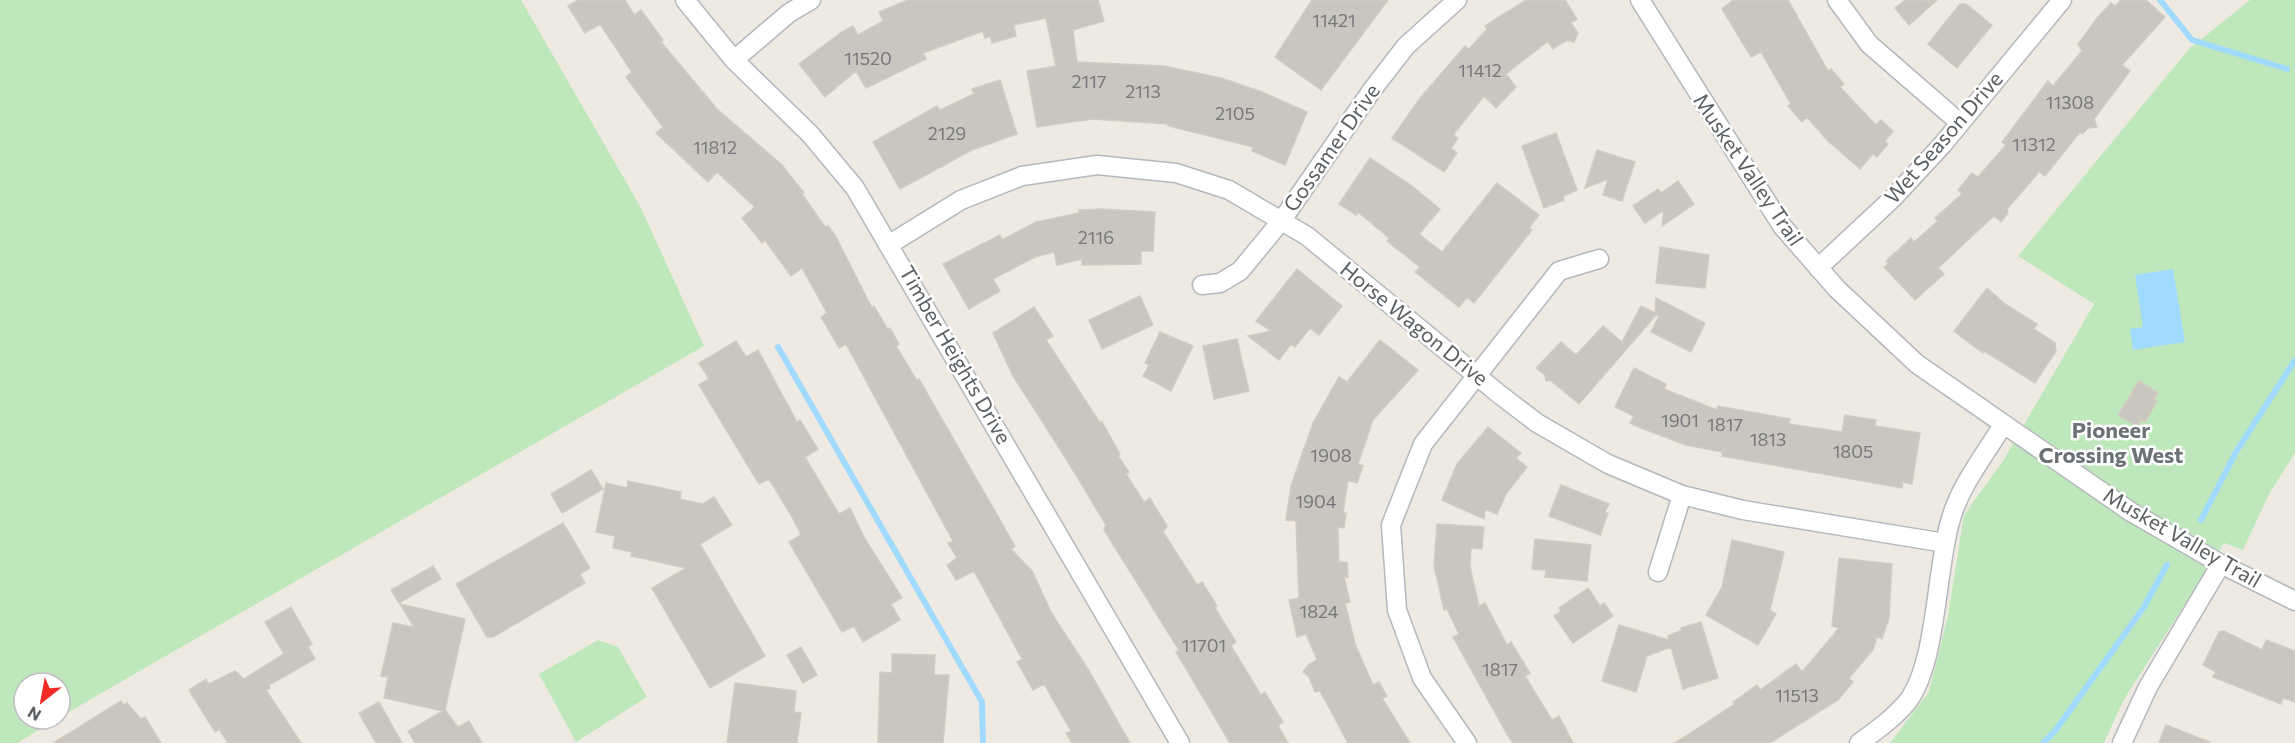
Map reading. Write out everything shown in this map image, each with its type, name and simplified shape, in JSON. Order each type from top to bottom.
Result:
[{"type":"street","name":"Timber Heights Drive","points":[[685,0],[734,60],[810,134],[855,188],[890,244],[1180,743]]},
{"type":"street","points":[[734,60],[789,14],[811,0]]},
{"type":"street","name":"Gossamer Drive","points":[[1202,285],[1220,283],[1239,271],[1282,220],[1372,90],[1406,46],[1457,0]]},
{"type":"street","name":"Musket Valley Trail","points":[[1640,0],[1782,226],[1818,268],[1917,364],[2131,512],[2222,564],[2295,601]]},
{"type":"street","points":[[1837,0],[1869,44],[1960,123]]},
{"type":"street","name":"Wet Season Drive","points":[[1818,268],[1893,198],[1960,123],[2062,0]]},
{"type":"street","name":"Horse Wagon Drive","points":[[890,244],[961,200],[1022,176],[1097,165],[1176,173],[1229,190],[1307,236],[1537,423],[1608,464],[1682,495],[1743,510],[1945,543]]},
{"type":"street","points":[[1467,743],[1422,678],[1397,610],[1391,525],[1423,444],[1559,271],[1599,260]]},
{"type":"street","points":[[1860,743],[1891,720],[1909,699],[1921,671],[1935,611],[1945,543],[1958,499],[2003,425]]},
{"type":"street","points":[[1658,572],[1682,495]]},
{"type":"street","points":[[2122,743],[2148,687],[2222,564]]},
{"type":"green space","points":[[0,0],[521,0],[640,206],[704,346],[72,710],[72,671],[12,671],[12,731],[37,731],[17,743],[0,743]]},
{"type":"green space","points":[[2250,0],[2295,0],[2295,453],[2269,494],[2243,550],[2224,543],[2123,701],[2104,743],[1890,743],[1929,692],[1948,616],[1964,515],[2003,461],[2094,304],[2018,256],[2189,49]]},
{"type":"green space","points":[[598,640],[618,647],[647,697],[576,742],[539,674]]},
{"type":"water","points":[[2173,269],[2185,342],[2133,350],[2130,329],[2143,327],[2135,275]]},
{"type":"building","points":[[578,0],[625,0],[634,15],[641,10],[663,40],[661,42],[717,109],[782,165],[804,193],[802,194],[826,228],[828,226],[835,235],[872,308],[874,306],[888,330],[890,328],[899,344],[896,346],[917,381],[919,379],[1015,546],[1011,549],[1032,571],[1052,614],[1088,669],[1130,743],[1072,743],[1066,733],[1071,731],[1044,684],[1033,690],[1017,662],[1022,659],[974,571],[956,580],[947,565],[957,558],[948,543],[953,541],[846,344],[839,348],[821,317],[827,313],[802,268],[791,276],[765,240],[762,243],[742,218],[755,207],[717,172],[708,182],[656,133],[663,127],[626,77],[632,72],[600,24],[585,33],[568,6]]},
{"type":"building","points":[[908,0],[1098,0],[1104,21],[1073,30],[1077,62],[1164,66],[1221,78],[1262,92],[1307,112],[1285,165],[1252,151],[1253,147],[1168,126],[1168,124],[1093,119],[1037,127],[1027,71],[1056,66],[1046,18],[1014,25],[1016,36],[992,43],[990,36],[985,38],[983,31],[923,53],[926,59],[866,88],[856,71],[825,97],[799,64],[842,32],[853,26],[858,35],[883,21],[879,12]]},
{"type":"building","points":[[1312,0],[1388,0],[1321,90],[1275,57]]},
{"type":"building","points":[[1526,0],[1565,0],[1577,19],[1571,23],[1578,33],[1574,42],[1567,40],[1553,49],[1548,41],[1506,74],[1516,87],[1496,108],[1484,96],[1453,135],[1458,138],[1451,148],[1457,153],[1444,172],[1392,138],[1421,97],[1465,46],[1469,49],[1487,29],[1485,26]]},
{"type":"building","points":[[1733,0],[1788,0],[1828,71],[1831,69],[1844,84],[1840,87],[1876,125],[1881,120],[1893,131],[1885,141],[1888,144],[1877,157],[1873,154],[1860,169],[1827,140],[1807,117],[1802,122],[1788,106],[1791,104],[1761,52],[1751,57],[1722,9]]},
{"type":"building","points":[[1905,0],[1937,0],[1909,25],[1895,8]]},
{"type":"building","points":[[2121,0],[2146,0],[2165,17],[2122,65],[2130,71],[2094,119],[2097,127],[2088,128],[2082,134],[2080,132],[2045,176],[2039,172],[2007,209],[2008,213],[2001,222],[1994,216],[1938,268],[1944,274],[1915,300],[1884,267],[1888,264],[1886,261],[1911,238],[1914,242],[1938,221],[1935,218],[1962,194],[1958,190],[1972,173],[1978,177],[2006,145],[2002,142],[2048,81],[2053,86],[2082,51],[2078,44],[2098,17],[2111,3],[2115,6]]},
{"type":"building","points":[[1960,4],[1966,4],[1992,25],[1957,68],[1928,44]]},
{"type":"building","points":[[1000,80],[1017,134],[972,150],[900,189],[873,142],[937,106],[940,110],[974,94],[972,89]]},
{"type":"building","points":[[1556,133],[1577,190],[1563,196],[1564,200],[1544,208],[1522,146]]},
{"type":"building","points":[[1597,150],[1635,162],[1622,201],[1603,195],[1608,179],[1585,188]]},
{"type":"building","points":[[1370,158],[1412,186],[1440,209],[1419,234],[1442,252],[1497,183],[1539,215],[1529,228],[1532,230],[1474,303],[1467,297],[1459,307],[1415,272],[1420,267],[1387,241],[1389,238],[1358,212],[1356,215],[1339,204]]},
{"type":"building","points":[[1678,181],[1694,204],[1662,226],[1664,210],[1645,223],[1633,206],[1658,189],[1661,193]]},
{"type":"building","points":[[1079,210],[1155,212],[1153,251],[1141,251],[1141,264],[1082,265],[1082,259],[1057,265],[1054,252],[1035,257],[993,279],[1000,291],[969,309],[943,264],[1000,235],[1002,240],[1036,222],[1079,213]]},
{"type":"building","points":[[1660,247],[1709,255],[1705,288],[1656,283]]},
{"type":"building","points":[[1297,269],[1342,306],[1319,335],[1310,328],[1295,347],[1291,344],[1279,360],[1248,336],[1271,331],[1256,321]]},
{"type":"building","points":[[1987,288],[2005,304],[2037,324],[2034,329],[2055,343],[2056,351],[2035,383],[1984,351],[1983,353],[1954,331]]},
{"type":"building","points":[[1140,296],[1153,325],[1102,349],[1089,320]]},
{"type":"building","points":[[1656,298],[1705,323],[1691,352],[1651,332],[1659,316],[1656,315],[1579,404],[1550,380],[1546,381],[1545,375],[1536,368],[1561,342],[1576,355],[1603,326],[1622,342],[1641,306],[1655,313]]},
{"type":"building","points":[[1034,307],[1053,336],[1046,340],[1100,423],[1102,422],[1120,454],[1118,456],[1129,472],[1126,474],[1144,502],[1150,498],[1167,526],[1163,532],[1197,585],[1202,582],[1217,606],[1215,608],[1236,642],[1231,646],[1261,695],[1265,692],[1283,722],[1278,726],[1288,743],[1230,743],[1176,652],[1179,650],[1104,530],[1106,525],[1013,376],[993,333]]},
{"type":"building","points":[[1160,332],[1193,346],[1171,391],[1143,376],[1149,365],[1145,363]]},
{"type":"building","points":[[1237,339],[1249,391],[1214,399],[1203,346]]},
{"type":"building","points":[[1380,340],[1418,370],[1373,420],[1358,464],[1363,466],[1357,483],[1348,480],[1343,513],[1346,513],[1344,528],[1338,527],[1339,562],[1347,562],[1348,577],[1344,577],[1350,602],[1345,603],[1355,644],[1373,685],[1379,682],[1387,696],[1382,698],[1410,743],[1348,743],[1320,691],[1315,692],[1309,677],[1303,672],[1309,664],[1317,660],[1306,634],[1297,637],[1289,600],[1299,598],[1296,521],[1286,520],[1291,486],[1313,423],[1339,377],[1347,382]]},
{"type":"building","points":[[736,341],[746,357],[758,350],[797,422],[800,420],[818,449],[805,457],[839,514],[850,508],[864,537],[902,598],[891,604],[900,620],[863,642],[854,626],[842,632],[789,542],[801,535],[792,517],[769,479],[759,484],[699,385],[709,379],[699,363]]},
{"type":"building","points":[[1634,368],[1666,384],[1664,389],[1717,410],[1718,406],[1790,419],[1789,424],[1842,432],[1845,415],[1876,420],[1875,426],[1920,433],[1912,484],[1903,482],[1902,488],[1722,456],[1722,452],[1686,445],[1641,428],[1630,423],[1634,416],[1615,407]]},
{"type":"building","points":[[2139,381],[2158,393],[2154,399],[2157,401],[2145,422],[2141,420],[2137,426],[2118,415]]},
{"type":"building","points":[[1488,427],[1521,453],[1516,458],[1527,467],[1506,494],[1497,514],[1485,509],[1484,519],[1442,500],[1457,464]]},
{"type":"building","points":[[591,470],[603,489],[562,513],[551,494]]},
{"type":"building","points":[[628,481],[681,492],[680,499],[703,504],[714,497],[732,525],[700,544],[765,656],[710,688],[652,588],[686,568],[631,556],[632,552],[613,548],[615,536],[596,532],[606,483],[627,488]]},
{"type":"building","points":[[1561,485],[1609,504],[1600,535],[1549,516]]},
{"type":"building","points":[[563,523],[590,568],[580,574],[585,583],[493,637],[487,637],[456,584]]},
{"type":"building","points":[[1437,524],[1484,527],[1482,549],[1471,548],[1470,567],[1479,606],[1485,603],[1507,645],[1511,642],[1530,673],[1525,676],[1552,720],[1559,716],[1573,743],[1513,743],[1508,736],[1453,637],[1459,634],[1447,609],[1444,610],[1434,566]]},
{"type":"building","points":[[1535,539],[1591,545],[1587,581],[1545,577],[1546,570],[1532,569]]},
{"type":"building","points":[[1732,540],[1784,552],[1770,610],[1776,614],[1758,645],[1706,615],[1722,587]]},
{"type":"building","points":[[1839,558],[1892,564],[1889,618],[1882,639],[1877,637],[1873,650],[1849,678],[1853,682],[1838,700],[1770,743],[1675,743],[1735,704],[1733,702],[1757,685],[1760,690],[1796,664],[1802,672],[1839,628],[1832,626]]},
{"type":"building","points":[[433,566],[441,579],[399,603],[391,590]]},
{"type":"building","points":[[1588,588],[1600,606],[1604,603],[1613,616],[1573,643],[1554,616],[1561,611],[1559,608]]},
{"type":"building","points":[[400,604],[465,619],[445,710],[458,727],[469,721],[482,743],[415,743],[408,731],[443,711],[384,698],[388,677],[381,676],[393,623],[414,627]]},
{"type":"building","points":[[291,607],[312,644],[308,646],[315,659],[269,685],[270,688],[266,690],[301,743],[228,743],[219,729],[215,732],[189,690],[206,679],[209,684],[235,671],[244,679],[284,654],[265,622]]},
{"type":"building","points":[[1701,622],[1718,678],[1683,689],[1671,647],[1647,656],[1636,692],[1602,681],[1619,625],[1669,640],[1668,636],[1682,630],[1681,628]]},
{"type":"building","points":[[2224,631],[2262,650],[2266,640],[2295,651],[2295,702],[2283,698],[2281,704],[2213,677],[2216,672],[2203,665],[2219,632]]},
{"type":"building","points":[[801,647],[817,675],[803,683],[787,655]]},
{"type":"building","points":[[892,654],[935,655],[934,675],[949,675],[943,743],[878,743],[880,672],[892,673]]},
{"type":"building","points":[[735,683],[796,691],[794,712],[801,713],[797,743],[727,743]]},
{"type":"building","points":[[121,701],[124,705],[127,703],[141,719],[145,717],[161,743],[53,743]]},
{"type":"building","points":[[379,702],[402,743],[376,743],[359,713]]},
{"type":"building","points":[[2166,725],[2210,742],[2210,743],[2159,743]]},
{"type":"waterway","points":[[2160,0],[2192,40],[2287,69]]},
{"type":"waterway","points":[[778,347],[982,702],[983,743]]},
{"type":"waterway","points":[[2201,520],[2236,452],[2295,360]]},
{"type":"waterway","points":[[2043,743],[2055,731],[2144,607],[2167,565]]},
{"type":"district","name":"Pioneer Crossing West","points":[[2111,443]]}]
